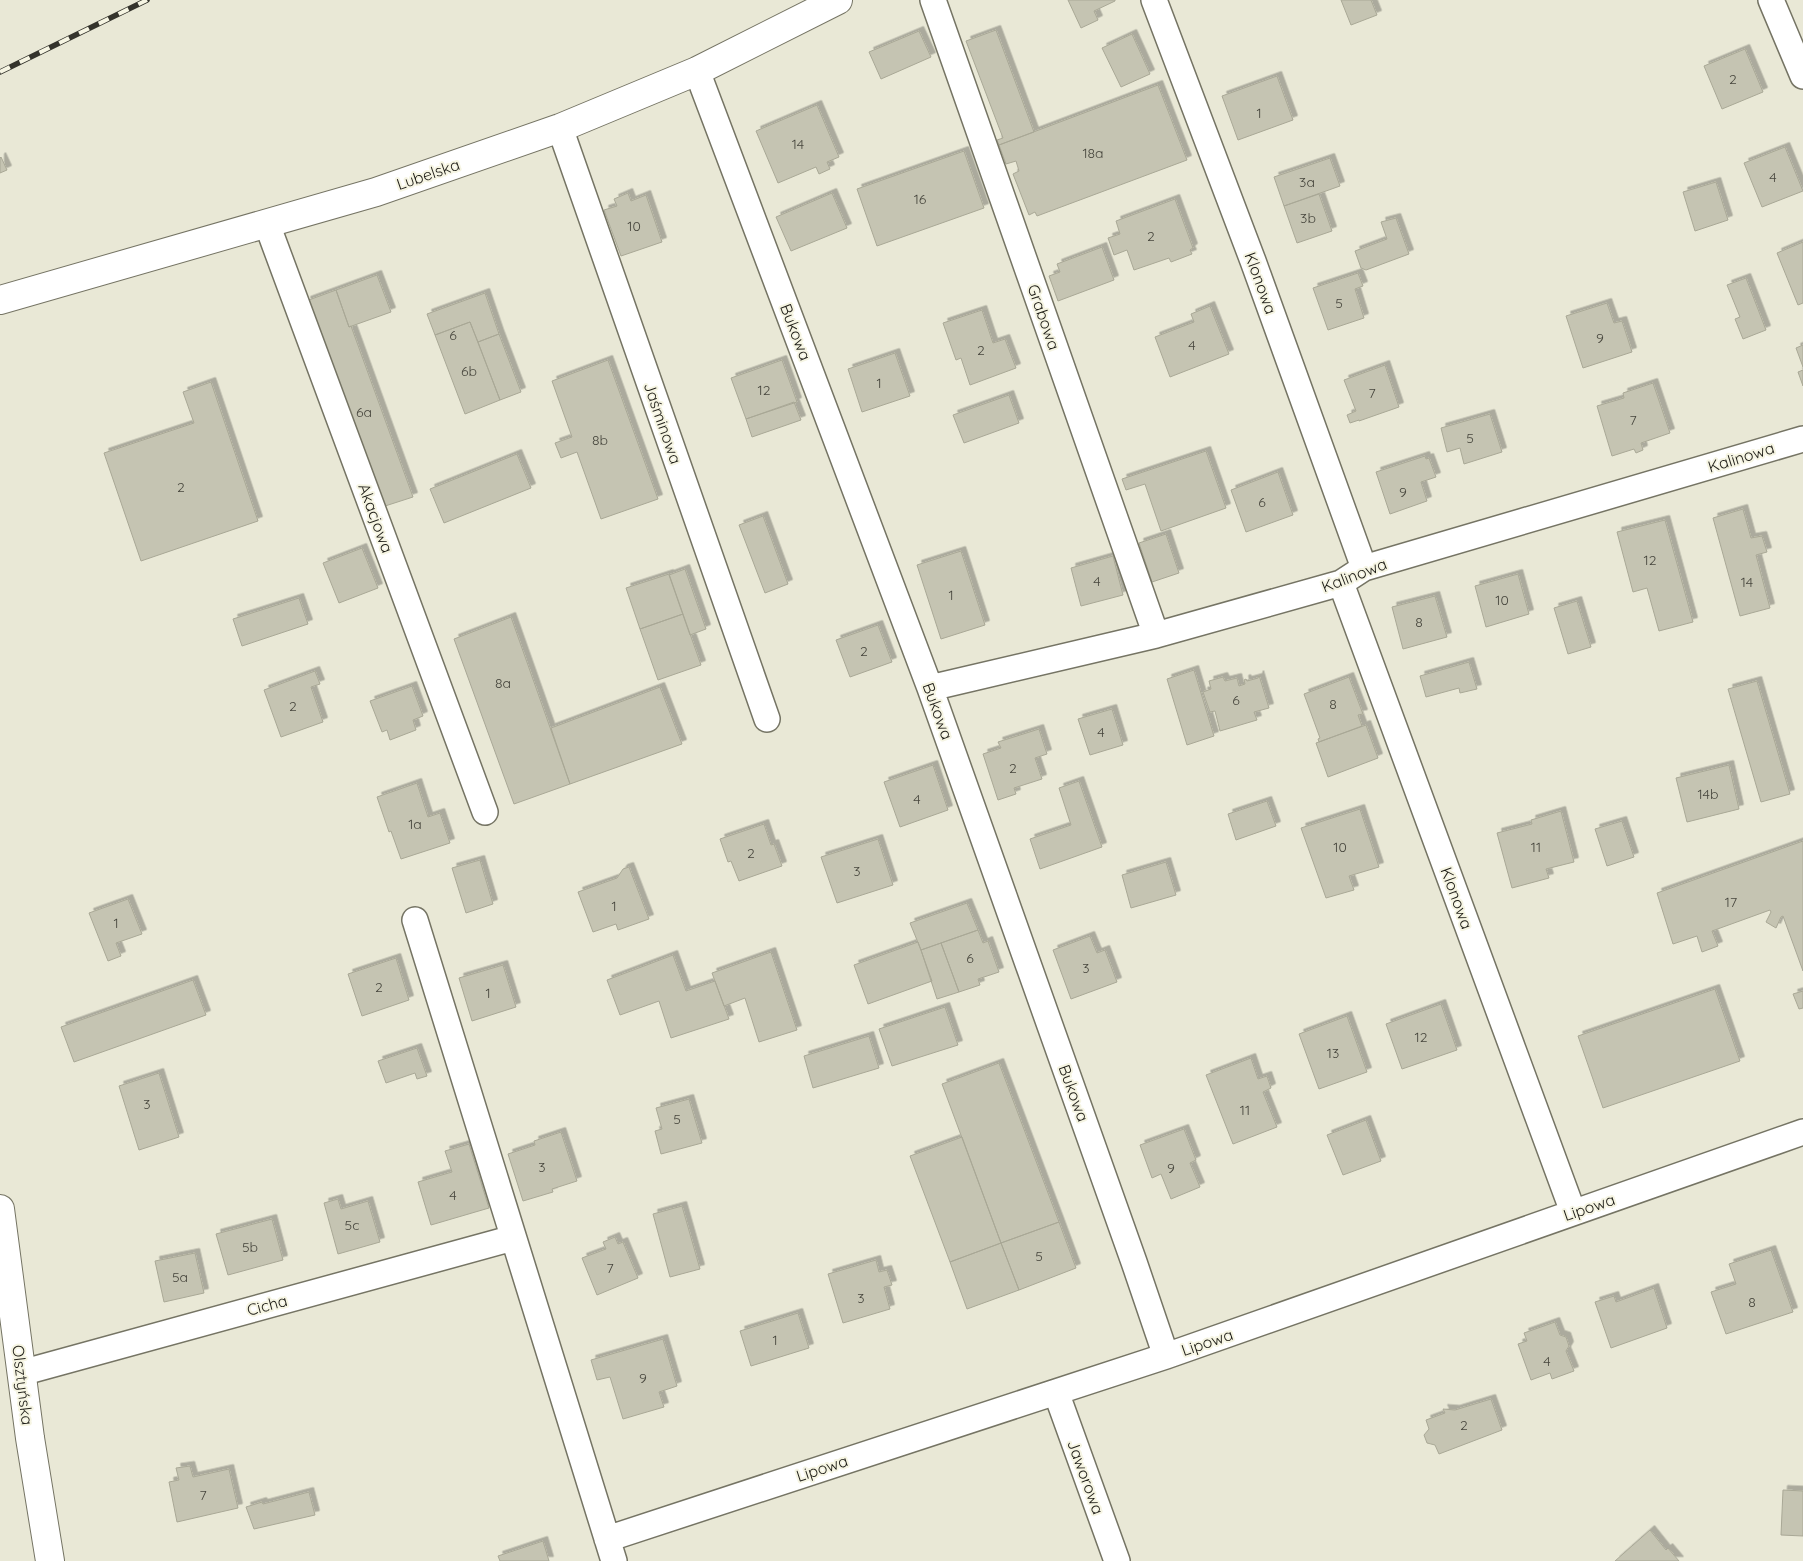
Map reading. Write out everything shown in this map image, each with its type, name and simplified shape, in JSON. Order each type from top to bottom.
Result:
[{"type":"street","name":"Lubelska","points":[[0,300],[376,192],[560,128],[697,71],[838,0]]},
{"type":"street","name":"Grabowa","points":[[932,0],[1156,635]]},
{"type":"street","name":"Klonowa","points":[[1154,0],[1253,261],[1364,568]]},
{"type":"street","points":[[1772,0],[1803,76]]},
{"type":"street","name":"Bukowa","points":[[697,71],[930,688],[1166,1356]]},
{"type":"street","name":"Jaśminowa","points":[[560,128],[767,719]]},
{"type":"street","name":"Akacjowa","points":[[267,224],[485,812]]},
{"type":"street","name":"Kalinowa","points":[[930,688],[1156,635],[1341,583],[1364,568],[1803,438]]},
{"type":"street","name":"Klonowa","points":[[1341,583],[1573,1212]]},
{"type":"street","points":[[415,920],[610,1550]]},
{"type":"street","name":"Lipowa","points":[[610,1550],[1056,1392],[1166,1356],[1803,1132]]},
{"type":"street","name":"Olsztyńska","points":[[0,1209],[30,1438],[50,1561]]},
{"type":"street","name":"Cicha","points":[[21,1373],[513,1238]]},
{"type":"street","name":"Jaworowa","points":[[1056,1392],[1117,1561]]},
{"type":"building","points":[[1068,0],[1115,1],[1094,11],[1098,20],[1081,28]]},
{"type":"building","points":[[1341,0],[1371,0],[1377,15],[1351,25]]},
{"type":"building","points":[[996,30],[1034,132],[999,145],[997,140],[1003,138],[966,41]]},
{"type":"building","points":[[919,31],[931,57],[881,79],[869,52]]},
{"type":"building","points":[[1132,34],[1150,74],[1121,87],[1102,48]]},
{"type":"building","points":[[1745,49],[1763,92],[1722,109],[1704,66]]},
{"type":"building","points":[[1277,76],[1293,120],[1238,140],[1222,96]]},
{"type":"building","points":[[1158,85],[1187,160],[1037,216],[1035,212],[1029,215],[1013,174],[1019,171],[1016,161],[1006,164],[999,145]]},
{"type":"building","points":[[817,105],[839,157],[827,162],[830,169],[819,174],[816,167],[778,183],[756,131]]},
{"type":"building","points":[[1785,147],[1803,191],[1762,207],[1744,163]]},
{"type":"building","points":[[964,151],[984,208],[877,246],[857,189]]},
{"type":"building","points":[[0,158],[7,170],[0,173]]},
{"type":"building","points":[[1330,158],[1340,186],[1284,206],[1274,177]]},
{"type":"building","points":[[1716,182],[1728,220],[1695,231],[1683,192]]},
{"type":"building","points":[[628,193],[631,201],[646,195],[662,242],[621,256],[604,210],[617,206],[614,199]]},
{"type":"building","points":[[832,193],[847,228],[791,251],[776,217]]},
{"type":"building","points":[[1319,194],[1332,231],[1297,243],[1284,206]]},
{"type":"building","points":[[1175,199],[1193,248],[1190,250],[1192,254],[1171,262],[1169,258],[1134,270],[1127,250],[1114,255],[1108,238],[1120,234],[1116,221]]},
{"type":"building","points":[[1396,218],[1409,254],[1366,270],[1361,268],[1355,251],[1387,239],[1381,222]]},
{"type":"building","points":[[1803,242],[1803,303],[1798,305],[1777,253]]},
{"type":"building","points":[[1102,247],[1114,280],[1058,301],[1049,276],[1060,272],[1057,264]]},
{"type":"building","points":[[1358,273],[1363,286],[1355,289],[1364,318],[1328,330],[1313,288]]},
{"type":"building","points":[[377,275],[391,312],[349,327],[336,290]]},
{"type":"building","points":[[1746,278],[1766,330],[1743,339],[1735,319],[1740,317],[1727,285]]},
{"type":"building","points":[[336,290],[349,327],[351,326],[413,497],[382,507],[306,301]]},
{"type":"building","points":[[485,293],[499,334],[478,342],[470,322],[435,335],[427,314]]},
{"type":"building","points":[[1607,303],[1614,323],[1622,321],[1632,352],[1583,368],[1566,316]]},
{"type":"building","points":[[1210,306],[1229,354],[1170,377],[1155,337],[1194,322],[1191,314]]},
{"type":"building","points":[[982,310],[993,343],[1005,339],[1016,368],[970,385],[961,358],[956,360],[943,323]]},
{"type":"building","points":[[470,322],[500,400],[465,414],[435,335]]},
{"type":"building","points":[[499,334],[521,392],[500,400],[478,342]]},
{"type":"building","points":[[1803,345],[1803,367],[1796,348]]},
{"type":"building","points":[[895,353],[910,396],[862,412],[848,369]]},
{"type":"building","points":[[608,360],[658,499],[601,519],[577,452],[561,458],[555,443],[572,437],[552,381]]},
{"type":"building","points":[[782,360],[797,402],[746,419],[731,378]]},
{"type":"building","points":[[1385,365],[1399,407],[1350,423],[1347,415],[1356,411],[1344,380]]},
{"type":"building","points":[[1803,370],[1803,386],[1798,372]]},
{"type":"building","points":[[211,382],[258,521],[141,561],[104,453],[194,423],[183,392]]},
{"type":"building","points":[[1653,383],[1670,433],[1641,443],[1643,450],[1636,453],[1634,449],[1612,456],[1597,406],[1624,398],[1623,393]]},
{"type":"building","points":[[1009,395],[1019,423],[964,443],[953,415]]},
{"type":"building","points":[[794,402],[801,420],[752,437],[746,419]]},
{"type":"building","points":[[1490,414],[1502,452],[1464,464],[1460,448],[1447,452],[1441,428]]},
{"type":"building","points":[[1206,451],[1226,508],[1161,531],[1145,484],[1126,490],[1122,479]]},
{"type":"building","points":[[517,454],[531,488],[444,523],[430,489]]},
{"type":"building","points":[[1425,456],[1426,459],[1429,458],[1436,477],[1421,482],[1427,501],[1390,514],[1376,472]]},
{"type":"building","points":[[1278,472],[1293,515],[1246,532],[1231,490]]},
{"type":"building","points":[[1743,509],[1751,538],[1762,536],[1767,552],[1756,555],[1770,608],[1740,616],[1713,518]]},
{"type":"building","points":[[763,516],[788,584],[765,593],[739,525]]},
{"type":"building","points":[[1665,520],[1693,622],[1659,631],[1647,588],[1633,592],[1617,532]]},
{"type":"building","points":[[1166,534],[1179,573],[1152,582],[1139,543]]},
{"type":"building","points":[[362,548],[378,588],[339,603],[323,563]]},
{"type":"building","points":[[961,551],[985,625],[941,639],[917,565]]},
{"type":"building","points":[[1113,556],[1123,595],[1081,606],[1071,568]]},
{"type":"building","points":[[685,569],[706,629],[690,635],[669,575]]},
{"type":"building","points":[[669,574],[683,614],[640,629],[626,588]]},
{"type":"building","points":[[1518,574],[1529,614],[1486,627],[1475,586]]},
{"type":"building","points":[[1435,596],[1447,637],[1403,649],[1392,607]]},
{"type":"building","points":[[299,598],[308,624],[242,646],[233,619]]},
{"type":"building","points":[[1577,601],[1591,647],[1568,654],[1554,608]]},
{"type":"building","points":[[683,614],[701,665],[658,680],[640,629]]},
{"type":"building","points":[[511,617],[570,784],[514,804],[454,639]]},
{"type":"building","points":[[878,625],[892,662],[850,677],[836,640]]},
{"type":"building","points":[[1469,662],[1477,689],[1460,693],[1459,688],[1426,697],[1420,676]]},
{"type":"building","points":[[1194,670],[1214,736],[1187,745],[1167,679]]},
{"type":"building","points":[[315,671],[320,684],[311,687],[323,722],[281,737],[264,690]]},
{"type":"building","points":[[1259,675],[1269,708],[1254,712],[1257,720],[1220,731],[1215,711],[1210,712],[1203,692],[1211,689],[1209,681],[1223,677],[1225,681],[1237,678],[1239,686],[1245,684],[1244,680],[1258,678]]},
{"type":"building","points":[[1349,677],[1363,714],[1358,715],[1362,726],[1319,742],[1318,739],[1320,738],[1304,694]]},
{"type":"building","points":[[1757,681],[1790,794],[1761,802],[1728,689]]},
{"type":"building","points":[[412,686],[423,716],[413,720],[416,730],[390,740],[387,730],[382,732],[370,701]]},
{"type":"building","points":[[660,687],[682,744],[570,784],[551,728]]},
{"type":"building","points":[[1112,709],[1123,745],[1090,755],[1078,719]]},
{"type":"building","points":[[1366,725],[1378,758],[1328,777],[1316,743]]},
{"type":"building","points":[[1039,729],[1047,754],[1035,758],[1042,779],[1014,788],[1016,794],[998,800],[983,754],[1001,748],[998,742]]},
{"type":"building","points":[[933,765],[948,810],[900,827],[884,782]]},
{"type":"building","points":[[1729,765],[1739,809],[1687,822],[1676,778]]},
{"type":"building","points":[[1079,781],[1102,847],[1040,869],[1030,839],[1071,825],[1059,788]]},
{"type":"building","points":[[417,783],[428,817],[440,813],[450,843],[401,859],[377,797]]},
{"type":"building","points":[[1267,801],[1276,826],[1236,840],[1228,814]]},
{"type":"building","points":[[1360,809],[1379,867],[1349,876],[1354,890],[1326,898],[1301,828]]},
{"type":"building","points":[[1561,811],[1574,862],[1546,869],[1549,878],[1512,888],[1497,833],[1532,824],[1531,820]]},
{"type":"building","points":[[1622,821],[1634,857],[1607,866],[1595,829]]},
{"type":"building","points":[[764,824],[771,845],[774,844],[782,866],[739,881],[731,861],[728,862],[720,839]]},
{"type":"building","points":[[878,839],[893,885],[837,903],[821,857]]},
{"type":"building","points":[[1803,841],[1803,971],[1783,916],[1776,928],[1766,922],[1771,912],[1770,910],[1712,931],[1718,946],[1702,952],[1697,936],[1673,944],[1657,893]]},
{"type":"building","points":[[480,860],[493,904],[466,913],[452,868]]},
{"type":"building","points":[[1166,862],[1176,895],[1131,908],[1122,875]]},
{"type":"building","points":[[629,867],[649,919],[618,930],[616,924],[593,932],[578,892],[617,878],[623,869]]},
{"type":"building","points":[[128,899],[142,934],[116,943],[121,956],[108,961],[89,913]]},
{"type":"building","points":[[967,903],[978,930],[921,950],[910,923]]},
{"type":"building","points":[[978,930],[983,943],[988,941],[999,972],[978,979],[980,985],[959,992],[941,943]]},
{"type":"building","points":[[1090,936],[1097,953],[1105,950],[1117,982],[1071,999],[1053,950]]},
{"type":"building","points":[[918,942],[932,981],[868,1004],[854,965]]},
{"type":"building","points":[[941,943],[959,992],[937,999],[921,950]]},
{"type":"building","points":[[771,952],[797,1030],[759,1042],[745,998],[724,1006],[712,973]]},
{"type":"building","points":[[673,955],[686,991],[715,981],[729,1019],[671,1038],[659,1001],[620,1015],[607,980]]},
{"type":"building","points":[[396,958],[409,1000],[362,1016],[348,974]]},
{"type":"building","points":[[503,965],[516,1007],[472,1021],[459,978]]},
{"type":"building","points":[[193,980],[206,1015],[74,1062],[61,1027]]},
{"type":"building","points":[[1715,989],[1740,1061],[1603,1108],[1578,1036]]},
{"type":"building","points":[[1803,991],[1803,1008],[1799,1009],[1793,994]]},
{"type":"building","points":[[1441,1004],[1457,1050],[1402,1069],[1386,1024]]},
{"type":"building","points":[[945,1007],[958,1045],[892,1066],[879,1029]]},
{"type":"building","points":[[1347,1016],[1367,1072],[1319,1089],[1299,1034]]},
{"type":"building","points":[[869,1036],[879,1068],[813,1088],[804,1056]]},
{"type":"building","points":[[417,1048],[427,1076],[417,1079],[415,1073],[386,1083],[378,1061]]},
{"type":"building","points":[[1251,1058],[1258,1079],[1267,1076],[1271,1088],[1263,1092],[1277,1127],[1233,1144],[1206,1075]]},
{"type":"building","points":[[999,1063],[1059,1222],[1001,1243],[942,1084]]},
{"type":"building","points":[[159,1073],[179,1137],[139,1150],[119,1086]]},
{"type":"building","points":[[689,1099],[702,1143],[661,1154],[655,1131],[662,1129],[656,1108]]},
{"type":"building","points":[[1366,1120],[1381,1161],[1343,1175],[1327,1135]]},
{"type":"building","points":[[1184,1129],[1196,1160],[1190,1163],[1200,1187],[1171,1199],[1161,1174],[1152,1178],[1140,1145]]},
{"type":"building","points":[[561,1132],[577,1181],[552,1189],[553,1192],[523,1201],[508,1154],[535,1145],[534,1141]]},
{"type":"building","points":[[962,1137],[1001,1243],[950,1262],[910,1156]]},
{"type":"building","points":[[469,1144],[489,1208],[431,1225],[418,1182],[452,1172],[445,1151]]},
{"type":"building","points":[[338,1199],[341,1209],[368,1201],[380,1242],[338,1254],[324,1203]]},
{"type":"building","points":[[682,1206],[700,1269],[670,1277],[653,1214]]},
{"type":"building","points":[[272,1219],[283,1260],[228,1275],[216,1234]]},
{"type":"building","points":[[1059,1222],[1076,1268],[1019,1290],[1001,1243]]},
{"type":"building","points":[[615,1237],[618,1244],[623,1242],[638,1278],[597,1295],[582,1258],[606,1249],[603,1242]]},
{"type":"building","points":[[1001,1243],[1019,1290],[967,1309],[950,1262]]},
{"type":"building","points":[[1771,1250],[1793,1312],[1726,1334],[1711,1292],[1736,1284],[1729,1264]]},
{"type":"building","points":[[195,1253],[204,1293],[164,1302],[155,1261]]},
{"type":"building","points":[[876,1260],[879,1272],[887,1270],[892,1285],[884,1287],[890,1309],[843,1323],[828,1274]]},
{"type":"building","points":[[1654,1288],[1667,1328],[1611,1348],[1595,1302],[1614,1296],[1616,1302]]},
{"type":"building","points":[[798,1313],[809,1348],[751,1366],[740,1331]]},
{"type":"building","points":[[1555,1322],[1560,1335],[1566,1337],[1569,1346],[1566,1351],[1574,1371],[1552,1379],[1550,1373],[1531,1380],[1518,1344],[1527,1341],[1524,1333]]},
{"type":"building","points":[[663,1339],[677,1386],[659,1392],[664,1407],[623,1419],[610,1377],[597,1380],[591,1360]]},
{"type":"building","points":[[1491,1399],[1502,1430],[1439,1454],[1435,1445],[1427,1443],[1424,1435],[1429,1429],[1426,1420],[1445,1413],[1443,1409],[1455,1410]]},
{"type":"building","points":[[190,1466],[193,1477],[229,1469],[238,1508],[177,1522],[169,1482],[179,1480],[176,1468]]},
{"type":"building","points":[[1783,1490],[1803,1491],[1803,1536],[1781,1535]]},
{"type":"building","points":[[309,1492],[315,1515],[254,1529],[246,1507]]},
{"type":"building","points":[[1650,1530],[1666,1550],[1668,1548],[1679,1561],[1615,1561]]},
{"type":"building","points":[[543,1541],[549,1561],[500,1561],[498,1556]]},
{"type":"railway","points":[[0,72],[147,0]]}]
